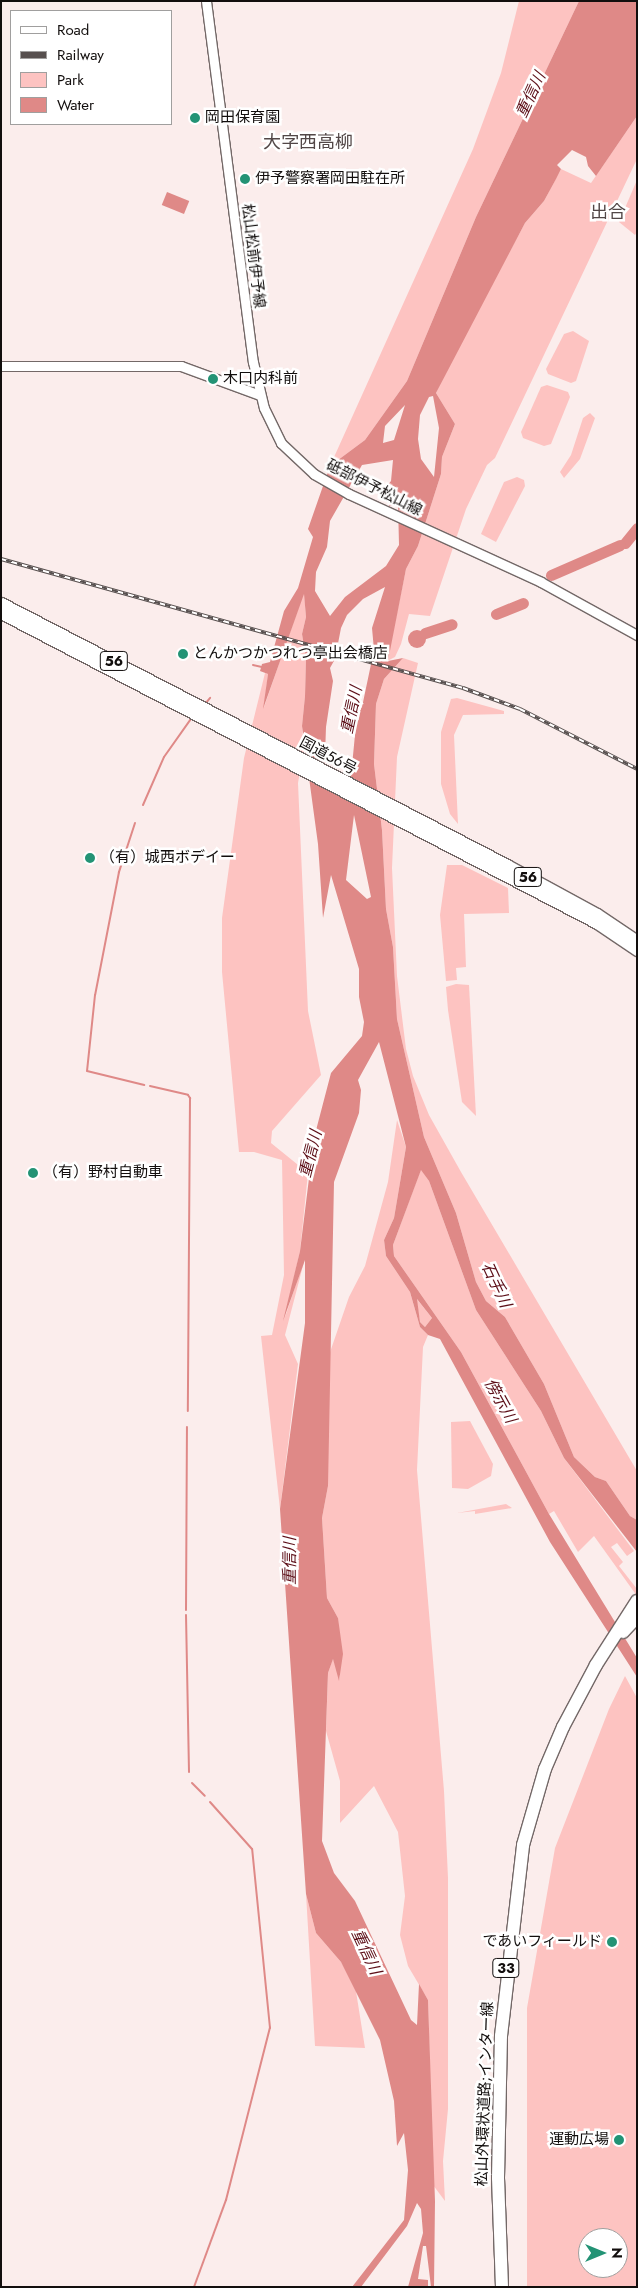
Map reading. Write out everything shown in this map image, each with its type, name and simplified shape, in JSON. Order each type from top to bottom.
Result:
[{"type":"highway","name":"国道56号","points":[[1,604],[416,824],[598,923],[637,950]]},
{"type":"highway","name":"国道56号","points":[[1,613],[225,724]]},
{"type":"highway","name":"国道56号","points":[[416,824],[598,914],[637,941]]},
{"type":"highway","name":"松山外環状道路;インター線","points":[[502,2287],[498,2178],[500,2036],[523,1844],[545,1770],[596,1665],[636,1602]]},
{"type":"highway","name":"33","points":[[596,1665],[637,1617]]},
{"type":"main road","name":"松山松前伊予線","points":[[206,1],[260,395]]},
{"type":"main road","points":[[1,366],[181,366],[260,395]]},
{"type":"main road","name":"砥部伊予松山線","points":[[260,395],[282,443],[314,474],[541,582],[637,635]]},
{"type":"green space","points":[[519,1],[579,1],[476,217],[407,381],[365,440],[330,466],[473,149],[501,73]]},
{"type":"green space","points":[[637,116],[637,159],[495,458],[487,465],[466,509],[430,616],[409,614],[401,644],[395,657],[387,661],[406,569],[418,546],[441,474],[442,457],[455,424],[436,393],[456,351],[525,223],[544,201],[561,169],[591,183]]},
{"type":"green space","points":[[637,180],[637,232],[635,235],[619,222]]},
{"type":"green space","points":[[573,331],[589,341],[576,381],[571,383],[548,374],[546,369],[564,334]]},
{"type":"green space","points":[[547,385],[568,392],[570,397],[551,444],[544,446],[523,438],[521,432],[541,387]]},
{"type":"green space","points":[[590,413],[595,418],[580,459],[564,478],[560,472],[571,455],[583,418]]},
{"type":"green space","points":[[517,477],[524,480],[525,486],[496,542],[481,534],[504,482]]},
{"type":"green space","points":[[304,592],[306,617],[302,634],[306,658],[302,726],[304,749],[298,783],[308,1011],[321,1075],[272,1131],[271,1143],[308,1173],[300,1251],[285,1317],[305,1258],[285,1335],[298,1364],[280,1509],[261,1336],[272,1335],[284,1275],[282,1160],[254,1152],[239,1152],[222,972],[222,918],[244,758],[265,673],[268,674],[264,707]]},
{"type":"green space","points":[[403,658],[418,663],[397,757],[392,868],[397,976],[406,1049],[413,1076],[429,1115],[461,1172],[637,1471],[637,1520],[630,1516],[606,1481],[595,1477],[574,1457],[544,1384],[505,1317],[486,1301],[476,1282],[456,1213],[424,1137],[397,1019],[393,947],[386,909],[382,830],[374,764],[376,704],[384,679]]},
{"type":"green space","points":[[457,698],[504,711],[504,714],[463,715],[454,735],[458,824],[450,814],[441,784],[441,732],[451,699]]},
{"type":"green space","points":[[447,865],[462,865],[508,888],[509,913],[464,914],[466,967],[456,968],[457,980],[446,981],[440,915]]},
{"type":"green space","points":[[456,984],[469,985],[476,1116],[462,1102],[448,1010],[446,987]]},
{"type":"green space","points":[[397,1120],[406,1147],[394,1218],[384,1240],[386,1256],[410,1292],[420,1327],[428,1335],[423,1347],[417,1470],[444,1791],[448,1878],[448,2109],[443,2161],[445,2201],[433,2185],[428,2000],[408,1966],[400,1935],[405,1896],[398,1832],[374,1786],[340,1823],[340,1781],[326,1731],[328,1673],[333,1658],[340,1680],[338,1618],[327,1598],[322,1518],[328,1486],[328,1358],[349,1297],[365,1266],[388,1182]]},
{"type":"green space","points":[[421,1169],[429,1181],[476,1310],[541,1411],[564,1458],[634,1551],[627,1556],[617,1543],[611,1547],[623,1562],[619,1566],[637,1589],[637,1596],[594,1536],[578,1552],[554,1511],[549,1514],[461,1352],[394,1256],[393,1245]]},
{"type":"green space","points":[[416,1298],[432,1318],[425,1327],[420,1322]]},
{"type":"green space","points":[[470,1421],[493,1464],[491,1476],[468,1489],[452,1488],[451,1422]]},
{"type":"green space","points":[[506,1504],[512,1508],[475,1514],[475,1511],[457,1513]]},
{"type":"green space","points":[[625,1676],[637,1698],[637,2287],[527,2287],[527,2008],[555,1848],[609,1709]]},
{"type":"green space","points":[[306,1894],[316,1933],[341,1962],[355,1985],[365,2048],[315,2046]]},
{"type":"water","name":"重信川","points":[[579,1],[637,1],[637,116],[596,176],[588,166],[586,157],[572,150],[557,165],[561,169],[556,179],[544,201],[525,223],[436,393],[455,424],[442,457],[441,474],[418,546],[406,569],[388,661],[403,658],[384,679],[376,704],[374,764],[382,830],[386,909],[393,947],[397,1019],[424,1137],[456,1213],[476,1282],[486,1301],[505,1317],[544,1384],[574,1457],[595,1477],[606,1481],[630,1516],[637,1520],[637,1552],[564,1458],[541,1411],[476,1310],[429,1181],[421,1170],[393,1245],[394,1256],[461,1352],[549,1514],[637,1658],[637,1677],[550,1542],[440,1339],[428,1335],[420,1327],[410,1292],[386,1256],[384,1240],[394,1218],[406,1147],[379,1042],[358,1080],[361,1090],[359,1113],[334,1182],[328,1486],[322,1518],[327,1598],[338,1618],[343,1654],[339,1681],[333,1659],[328,1673],[322,1841],[334,1873],[355,1901],[411,2020],[417,2025],[419,1984],[428,2000],[435,2201],[434,2287],[431,2287],[426,2246],[423,2246],[418,2279],[428,2280],[428,2287],[408,2287],[423,2233],[421,2209],[417,2203],[407,2226],[361,2287],[352,2287],[404,2220],[408,2170],[404,2133],[397,2146],[394,2101],[380,2040],[341,1962],[316,1933],[306,1894],[280,1509],[305,1323],[305,1260],[283,1321],[300,1251],[314,1138],[331,1073],[362,1036],[364,1022],[359,997],[359,969],[331,875],[323,918],[318,844],[302,726],[306,658],[302,634],[306,617],[304,594],[263,709],[268,674],[260,671],[262,664],[270,662],[284,611],[298,588],[313,537],[308,529],[330,466],[365,440],[407,381],[476,217]],"holes":[[[433,396],[439,428],[434,477],[421,459],[418,439],[420,415],[429,397]],[[405,405],[394,440],[383,443],[385,426]],[[393,460],[391,481],[386,487],[389,506],[398,504],[399,545],[386,566],[345,597],[330,616],[315,591],[316,572],[327,547],[330,521],[362,465]],[[385,587],[372,628],[374,650],[362,707],[357,714],[349,797],[324,785],[326,727],[333,681],[330,668],[335,659],[341,628],[347,615],[363,599]],[[354,815],[371,897],[367,899],[346,880]],[[417,1299],[432,1318],[425,1327],[420,1322]]]},
{"type":"water","points":[[167,192],[189,201],[184,214],[162,205]]},
{"type":"water","points":[[417,630],[423,633],[426,639],[423,645],[417,648],[411,645],[408,639],[411,633]]},
{"type":"waterway","points":[[625,543],[637,528]]},
{"type":"waterway","points":[[551,575],[620,545]]},
{"type":"waterway","points":[[496,614],[523,603]]},
{"type":"waterway","points":[[425,633],[452,624]]},
{"type":"waterway","points":[[253,665],[262,667]]},
{"type":"waterway","points":[[205,704],[210,698]]},
{"type":"waterway","points":[[143,805],[164,757],[193,716]]},
{"type":"waterway","points":[[135,823],[119,872],[95,995],[87,1071],[144,1085]]},
{"type":"waterway","points":[[150,1086],[188,1095],[190,1098],[188,1411]]},
{"type":"waterway","points":[[186,1610],[187,1427]]},
{"type":"waterway","points":[[186,1615],[189,1772]]},
{"type":"waterway","points":[[192,1783],[205,1796]]},
{"type":"waterway","points":[[194,2287],[226,2200],[270,2028],[252,1849],[210,1802]]},
{"type":"railway","points":[[1,559],[463,688],[520,709],[637,769]]},
{"type":"place","name":"岡田保育園","points":[[195,118]]},
{"type":"place","name":"伊予警察署岡田駐在所","points":[[245,179]]},
{"type":"place","name":"木口内科前","points":[[213,379]]},
{"type":"place","name":"とんかつかつれつ亭出会橋店","points":[[183,654]]},
{"type":"place","name":"（有）城西ボデイー","points":[[90,858]]},
{"type":"place","name":"（有）野村自動車","points":[[33,1173]]},
{"type":"place","name":"であいフィールド","points":[[612,1942]]},
{"type":"place","name":"運動広場","points":[[619,2140]]},
{"type":"district","name":"大字西高柳","points":[[308,142]]},
{"type":"district","name":"出合","points":[[608,212]]},
{"type":"water label","name":"石手川","points":[[496,1285]]},
{"type":"water label","name":"傍示川","points":[[500,1401]]}]
